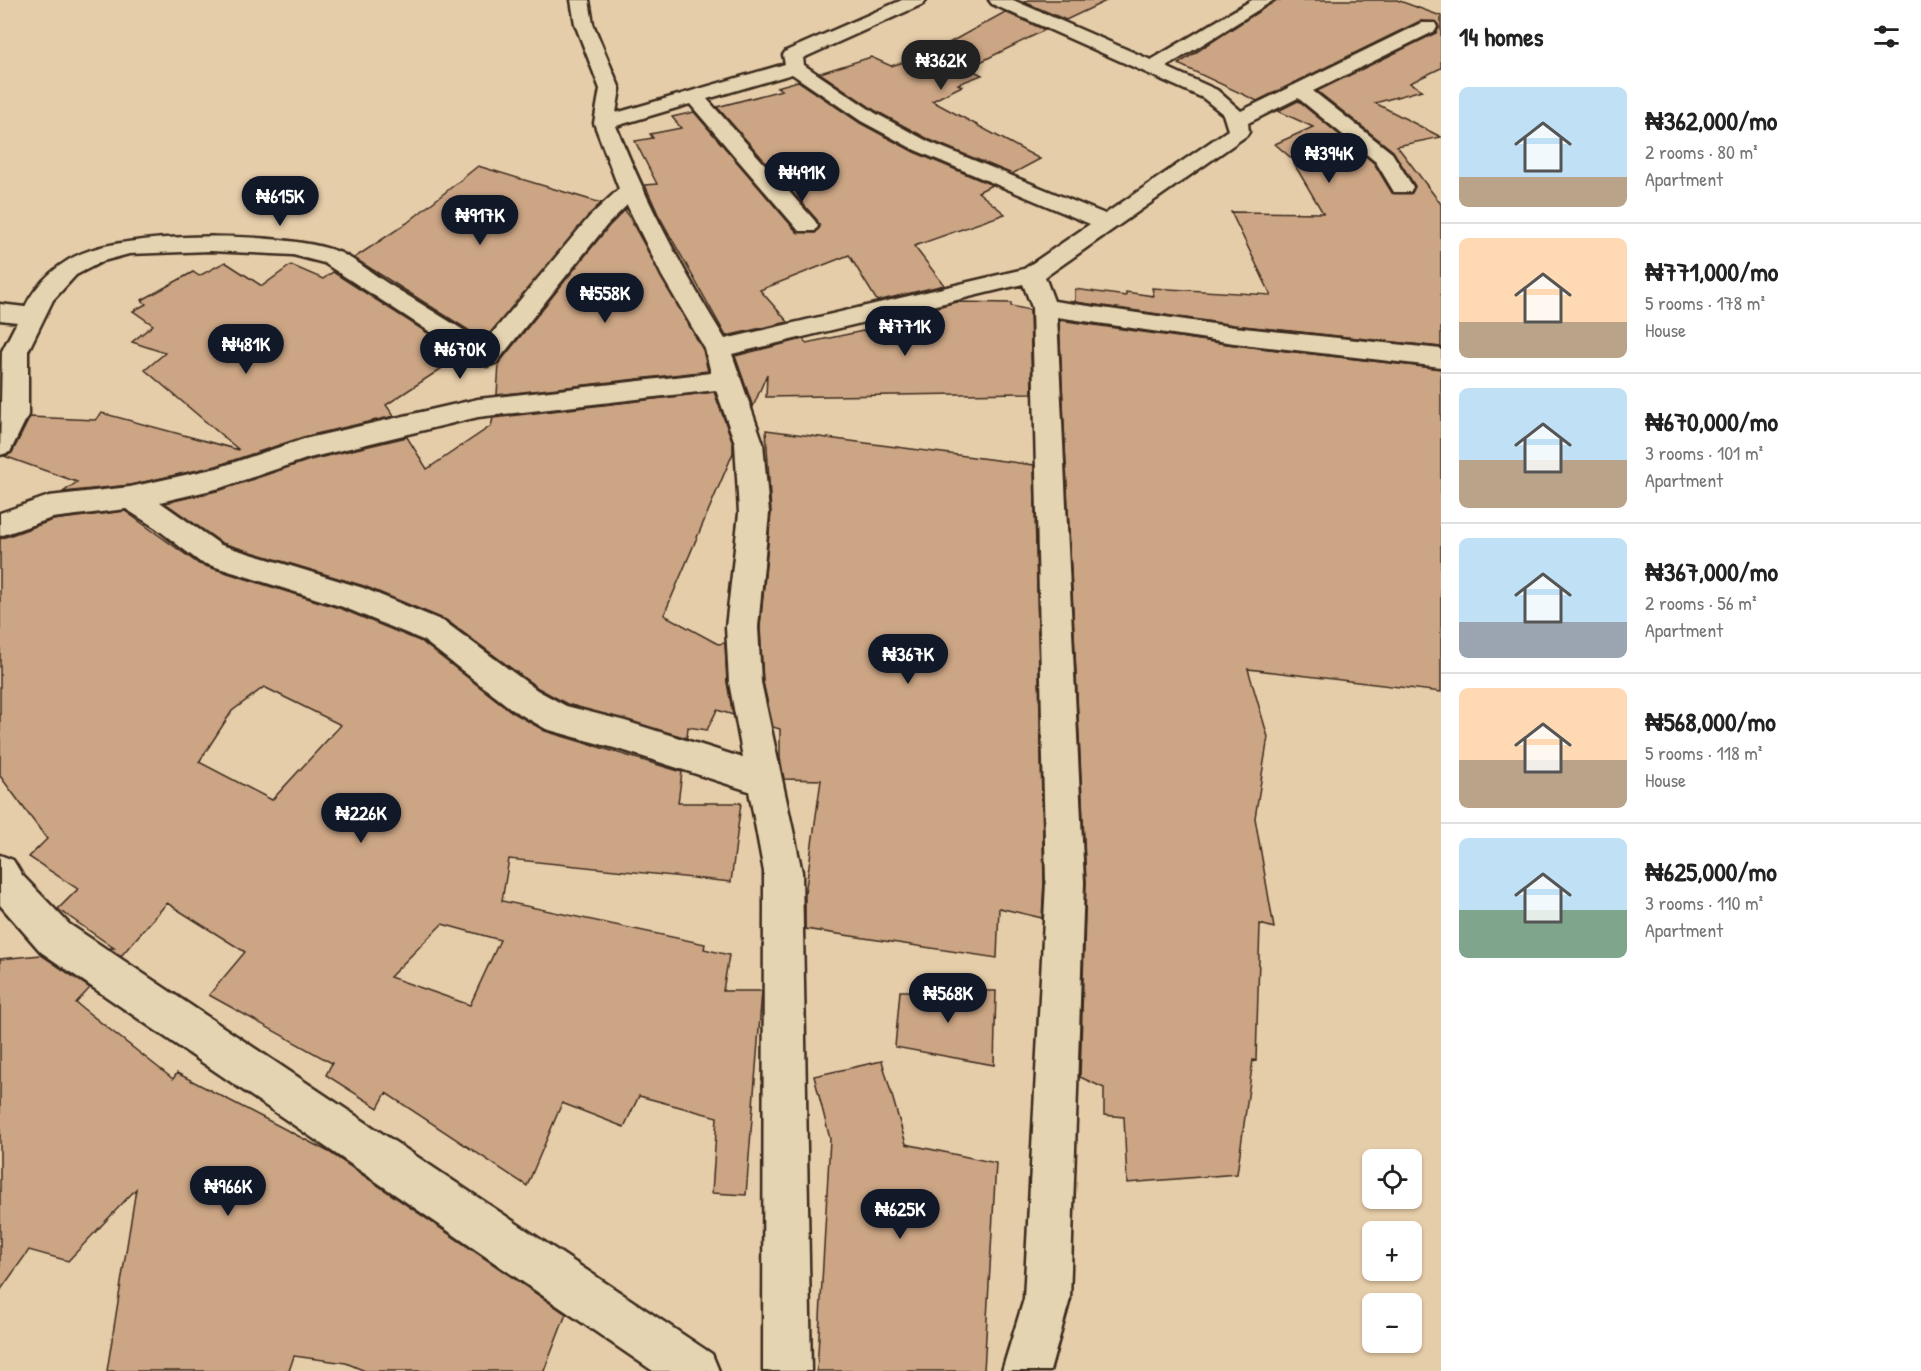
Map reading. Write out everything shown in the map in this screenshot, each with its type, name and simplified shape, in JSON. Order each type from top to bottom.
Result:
[{"type":"street","points":[[580,0],[584,24],[610,89],[604,123],[631,190],[674,276],[718,348],[726,380],[749,443],[754,513],[742,627],[745,682],[783,872],[787,1371]]},
{"type":"street","points":[[917,0],[793,55],[795,67],[868,117],[922,146],[1107,223]]},
{"type":"street","points":[[718,348],[1032,275],[1239,132],[1238,120],[1227,105],[1210,94],[998,0]]},
{"type":"street","points":[[1150,69],[1265,0]]},
{"type":"street","points":[[1238,120],[1428,27]]},
{"type":"street","points":[[604,123],[795,67]]},
{"type":"street","points":[[1300,90],[1384,158],[1402,187]]},
{"type":"street","points":[[695,98],[807,226]]},
{"type":"street","points":[[478,408],[488,357],[599,220],[631,190]]},
{"type":"street","points":[[0,446],[14,415],[15,351],[42,297],[68,270],[95,256],[128,247],[210,244],[294,248],[332,258],[488,357]]},
{"type":"street","points":[[1026,1371],[1047,1299],[1065,882],[1044,307],[1032,275]]},
{"type":"street","points":[[1044,307],[1234,335],[1441,358]]},
{"type":"street","points":[[0,312],[31,316]]},
{"type":"street","points":[[0,525],[49,507],[130,498],[220,478],[304,449],[478,408],[514,406],[618,391],[726,380]]},
{"type":"street","points":[[130,498],[166,520],[211,554],[352,597],[434,631],[525,700],[558,719],[625,736],[764,780]]},
{"type":"street","points":[[0,873],[9,888],[55,938],[695,1371]]},
{"type":"building","points":[[1028,0],[1108,0],[1066,20],[1024,2]]},
{"type":"building","points":[[1276,0],[1397,0],[1441,16],[1441,68],[1410,83],[1422,90],[1375,103],[1441,137],[1397,146],[1441,204],[1441,347],[1234,325],[1075,302],[1075,289],[1126,296],[1126,292],[1154,296],[1152,288],[1271,295],[1231,212],[1323,213],[1294,164],[1297,163],[1275,144],[1313,127],[1278,111],[1298,101],[1374,163],[1392,193],[1412,193],[1415,186],[1393,151],[1317,91],[1436,33],[1439,28],[1437,22],[1420,21],[1257,101],[1178,64]]},
{"type":"building","points":[[1005,12],[1045,30],[968,68],[982,75],[958,84],[962,86],[932,101],[1040,159],[1012,174],[930,140],[876,111],[820,73],[871,57],[891,66],[927,55]]},
{"type":"building","points":[[798,81],[860,123],[914,152],[992,185],[978,192],[1005,214],[914,246],[944,285],[877,301],[849,255],[760,290],[788,322],[726,336],[658,214],[645,185],[657,184],[635,141],[653,138],[650,134],[681,128],[672,117],[694,112],[797,232],[815,233],[820,227],[817,220],[717,107],[782,90],[777,87]]},
{"type":"building","points":[[478,166],[601,203],[484,340],[354,258],[407,223]]},
{"type":"building","points":[[625,210],[703,350],[708,371],[497,395],[499,363],[609,226]]},
{"type":"building","points":[[225,262],[262,286],[291,265],[323,279],[333,272],[462,355],[386,405],[394,416],[303,437],[216,466],[130,485],[63,492],[77,482],[4,456],[12,453],[30,417],[95,420],[102,413],[239,450],[145,370],[165,353],[132,342],[153,325],[133,311],[146,304],[142,300],[193,272],[199,276]]},
{"type":"building","points":[[957,302],[1011,303],[1011,306],[1030,310],[1032,393],[766,397],[767,374],[753,407],[735,356],[803,339],[806,343],[892,325],[888,319]]},
{"type":"building","points":[[1059,320],[1234,345],[1441,369],[1441,692],[1248,669],[1268,737],[1255,818],[1274,928],[1260,924],[1256,1061],[1253,1060],[1237,1174],[1127,1183],[1124,1117],[1104,1115],[1104,1088],[1080,1077],[1086,882]]},
{"type":"building","points":[[714,392],[733,443],[733,453],[664,615],[718,644],[725,643],[727,682],[733,715],[717,710],[707,730],[688,727],[687,738],[567,704],[538,688],[446,620],[364,586],[222,543],[165,503],[221,490],[310,460],[407,437],[427,469],[491,426],[493,418]]},
{"type":"building","points":[[766,430],[1034,465],[1044,882],[1042,918],[999,908],[997,958],[805,929],[805,894],[821,780],[784,779],[780,758],[780,729],[773,727],[763,682],[760,627],[771,513]]},
{"type":"building","points":[[125,511],[199,564],[342,609],[422,642],[512,712],[545,731],[682,772],[678,803],[741,803],[731,882],[509,859],[502,901],[705,944],[704,949],[729,955],[723,991],[762,991],[746,1195],[712,1193],[717,1117],[639,1096],[624,1127],[562,1103],[527,1186],[386,1093],[378,1108],[326,1075],[332,1063],[209,995],[245,952],[167,903],[121,956],[109,948],[114,948],[58,909],[78,889],[29,857],[47,839],[0,776],[0,539],[53,520]],"holes":[[[264,687],[341,725],[272,800],[199,762],[232,711]],[[442,924],[500,940],[470,1005],[390,977]]]},
{"type":"building","points":[[41,955],[90,988],[76,1003],[173,1079],[177,1073],[329,1152],[566,1314],[544,1371],[365,1371],[346,1363],[294,1356],[289,1371],[107,1371],[136,1189],[68,1261],[29,1250],[0,1291],[0,959]]},
{"type":"building","points":[[900,991],[996,991],[994,1065],[895,1047]]},
{"type":"building","points":[[882,1061],[906,1144],[996,1163],[984,1371],[817,1371],[830,1139],[814,1076]]}]
